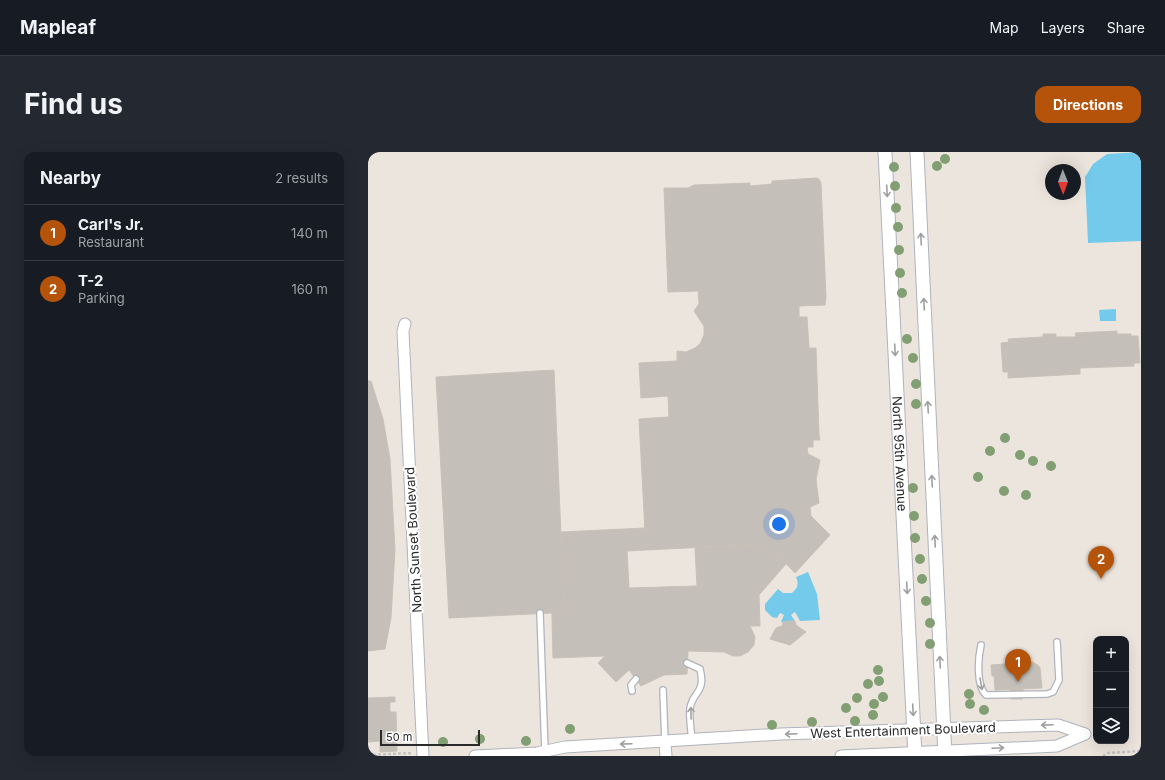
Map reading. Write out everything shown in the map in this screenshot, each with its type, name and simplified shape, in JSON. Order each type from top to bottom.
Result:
[{"type":"street","name":"North 95th Avenue","points":[[885,152],[915,755]]},
{"type":"street","points":[[917,152],[945,754]]},
{"type":"street","name":"North Sunset Boulevard","points":[[404,324],[403,331],[423,756]]},
{"type":"street","name":"West Entertainment Boulevard","points":[[475,756],[545,753],[565,747],[692,741],[781,734],[1058,725],[1085,734],[1056,746],[945,754],[841,756]]},
{"type":"street","points":[[665,742],[666,756]]},
{"type":"lane","points":[[540,613],[545,753]]},
{"type":"lane","points":[[981,645],[979,653],[980,686],[986,696],[1047,694],[1053,692],[1059,680],[1058,642]]},
{"type":"lane","points":[[687,663],[700,668],[702,679],[701,688],[690,707],[692,741]]},
{"type":"lane","points":[[632,691],[631,685],[636,679]]},
{"type":"lane","points":[[663,690],[665,742]]},
{"type":"path","points":[[1103,756],[1108,753],[1141,751]]},
{"type":"path","points":[[368,755],[411,753]]},
{"type":"water","points":[[1141,152],[1141,241],[1088,243],[1085,177],[1093,164],[1107,154]]},
{"type":"water","points":[[1116,309],[1116,321],[1100,321],[1099,310]]},
{"type":"water","points":[[808,572],[817,594],[820,620],[800,621],[795,612],[791,615],[795,621],[781,622],[784,615],[780,613],[777,618],[772,617],[765,610],[765,604],[778,589],[783,593],[792,593],[797,586],[796,577]]},
{"type":"building","points":[[819,179],[821,183],[826,297],[825,305],[799,306],[799,317],[807,317],[809,348],[816,348],[820,440],[813,440],[813,447],[807,447],[808,454],[820,460],[816,479],[819,503],[810,507],[811,516],[830,535],[795,573],[767,544],[646,550],[639,419],[669,417],[668,396],[641,398],[639,363],[677,361],[677,351],[686,352],[695,348],[700,344],[704,335],[704,326],[694,311],[699,304],[698,291],[668,292],[664,188],[688,188],[694,185],[750,183],[750,186],[772,184],[772,181]]},
{"type":"building","points":[[1117,331],[1117,334],[1131,334],[1131,336],[1138,336],[1140,363],[1134,363],[1134,366],[1080,368],[1080,374],[1008,378],[1008,372],[1003,372],[1001,343],[1009,342],[1008,339],[1043,337],[1043,334],[1056,334],[1056,337],[1076,337],[1075,333]]},
{"type":"building","points":[[554,370],[564,607],[560,615],[552,616],[552,613],[449,618],[436,377]]},
{"type":"building","points":[[368,381],[371,381],[383,419],[390,459],[395,550],[391,618],[385,649],[368,651]]},
{"type":"building","points":[[645,528],[646,550],[627,551],[629,588],[697,586],[695,548],[767,544],[786,564],[759,595],[760,626],[750,626],[755,637],[754,645],[748,652],[740,656],[733,656],[724,652],[688,651],[687,674],[664,675],[641,686],[629,670],[616,682],[598,663],[605,656],[553,658],[552,616],[560,615],[564,607],[561,532]]},
{"type":"building","points":[[795,621],[796,625],[806,632],[790,645],[770,639],[776,628],[782,626],[783,622]]},
{"type":"building","points":[[1032,662],[1040,668],[1042,688],[995,690],[994,676],[992,676],[991,665]]},
{"type":"building","points":[[1023,689],[1023,699],[1011,699],[1010,690]]},
{"type":"building","points":[[395,697],[395,702],[390,702],[390,712],[396,712],[397,751],[380,752],[380,741],[368,742],[368,698]]},
{"type":"place","name":"T-2","points":[[1101,579]]},
{"type":"place","name":"Carl's Jr.","points":[[1018,682]]}]
